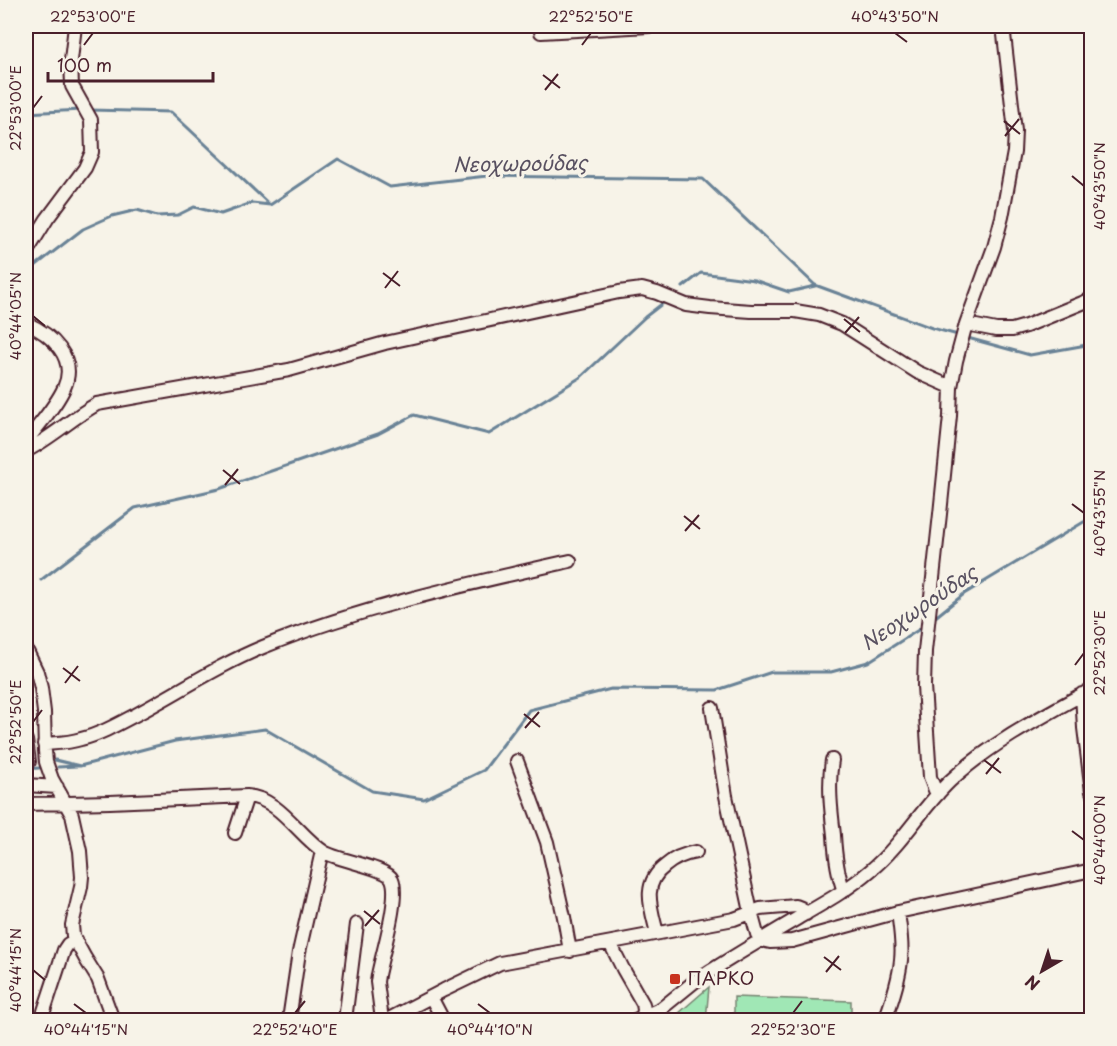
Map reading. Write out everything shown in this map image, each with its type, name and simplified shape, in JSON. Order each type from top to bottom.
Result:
[{"type":"street","points":[[26,252],[85,168],[92,152],[91,120],[72,86],[71,60],[75,26]]},
{"type":"street","points":[[541,33],[649,26]]},
{"type":"street","points":[[938,794],[934,790],[930,777],[924,686],[925,651],[950,416],[951,387],[966,324],[994,247],[1014,152],[1015,131],[1003,26]]},
{"type":"street","points":[[26,451],[77,415],[97,404],[290,370],[385,343],[642,289],[686,305],[751,311],[795,311],[819,315],[842,324],[917,372],[951,387]]},
{"type":"street","points":[[966,324],[996,330],[1012,330],[1092,299]]},
{"type":"street","points":[[26,323],[50,338],[58,346],[66,357],[69,371],[65,387],[55,404],[26,442]]},
{"type":"street","points":[[44,744],[80,739],[98,733],[148,708],[225,664],[264,646],[404,601],[570,561]]},
{"type":"street","points":[[26,649],[37,672],[41,688],[46,762],[52,780],[66,803],[74,824],[82,864],[81,887],[72,930],[75,941],[98,979],[113,1020]]},
{"type":"street","points":[[640,1019],[662,1008],[694,982],[844,891],[896,847],[938,794],[961,771],[990,749],[1087,692]]},
{"type":"street","points":[[1087,692],[1084,728],[1092,792]]},
{"type":"street","points":[[712,708],[726,796],[756,934],[761,940],[792,941],[898,912],[1092,870]]},
{"type":"street","points":[[26,740],[27,762],[46,762]]},
{"type":"street","points":[[832,760],[831,811],[838,869],[844,891]]},
{"type":"street","points":[[517,761],[547,842],[570,951]]},
{"type":"street","points":[[26,785],[57,788]]},
{"type":"street","points":[[235,833],[247,796]]},
{"type":"street","points":[[26,804],[256,796],[287,818],[322,851],[385,872],[392,878],[394,890],[390,922],[377,982],[381,1020]]},
{"type":"street","points":[[289,1020],[299,952],[322,851]]},
{"type":"street","points":[[657,933],[649,894],[651,881],[658,871],[670,862],[680,856],[696,852]]},
{"type":"street","points":[[387,1020],[500,963],[734,919],[760,909],[796,906],[806,914]]},
{"type":"street","points":[[885,1020],[901,962],[898,912]]},
{"type":"street","points":[[345,1020],[357,924]]},
{"type":"street","points":[[41,1020],[64,950],[68,944],[75,941]]},
{"type":"street","points":[[610,943],[642,1000],[644,1007],[640,1019]]},
{"type":"street","points":[[430,997],[443,1020]]},
{"type":"green space","points":[[709,987],[706,1020],[671,1020]]},
{"type":"green space","points":[[734,997],[851,1001],[851,1020],[734,1020]]},
{"type":"waterway","name":"Νεοχωρούδας","points":[[26,113],[81,110]]},
{"type":"waterway","name":"Νεοχωρούδας","points":[[90,110],[171,112],[270,205],[338,159],[390,187],[487,176],[703,179],[815,285],[932,328],[958,335]]},
{"type":"waterway","points":[[26,273],[83,229],[112,216],[137,210],[157,216],[178,215],[194,207],[221,214],[252,203],[270,205]]},
{"type":"waterway","name":"Νεοχωρούδας","points":[[683,287],[701,273],[754,280],[789,292],[815,286]]},
{"type":"waterway","name":"Νεοχωρούδας","points":[[41,580],[135,508],[219,489],[378,434],[414,415],[489,434],[581,377],[645,317],[667,300]]},
{"type":"waterway","name":"Νεοχωρούδας","points":[[964,337],[1030,355],[1092,344]]},
{"type":"waterway","name":"Νεοχωρούδας","points":[[933,619],[964,594],[1092,517]]},
{"type":"waterway","name":"Νεοχωρούδας","points":[[55,760],[80,766],[175,741],[265,729],[372,791],[424,799],[484,770],[529,710],[611,689],[717,690],[772,672],[831,672],[868,662],[923,627]]},
{"type":"waterway","name":"Νεοχωρούδας","points":[[58,767],[77,766]]},
{"type":"waterway","points":[[26,769],[39,768]]},
{"type":"place","name":"ΠΑΡΚΟ","points":[[675,979]]}]
